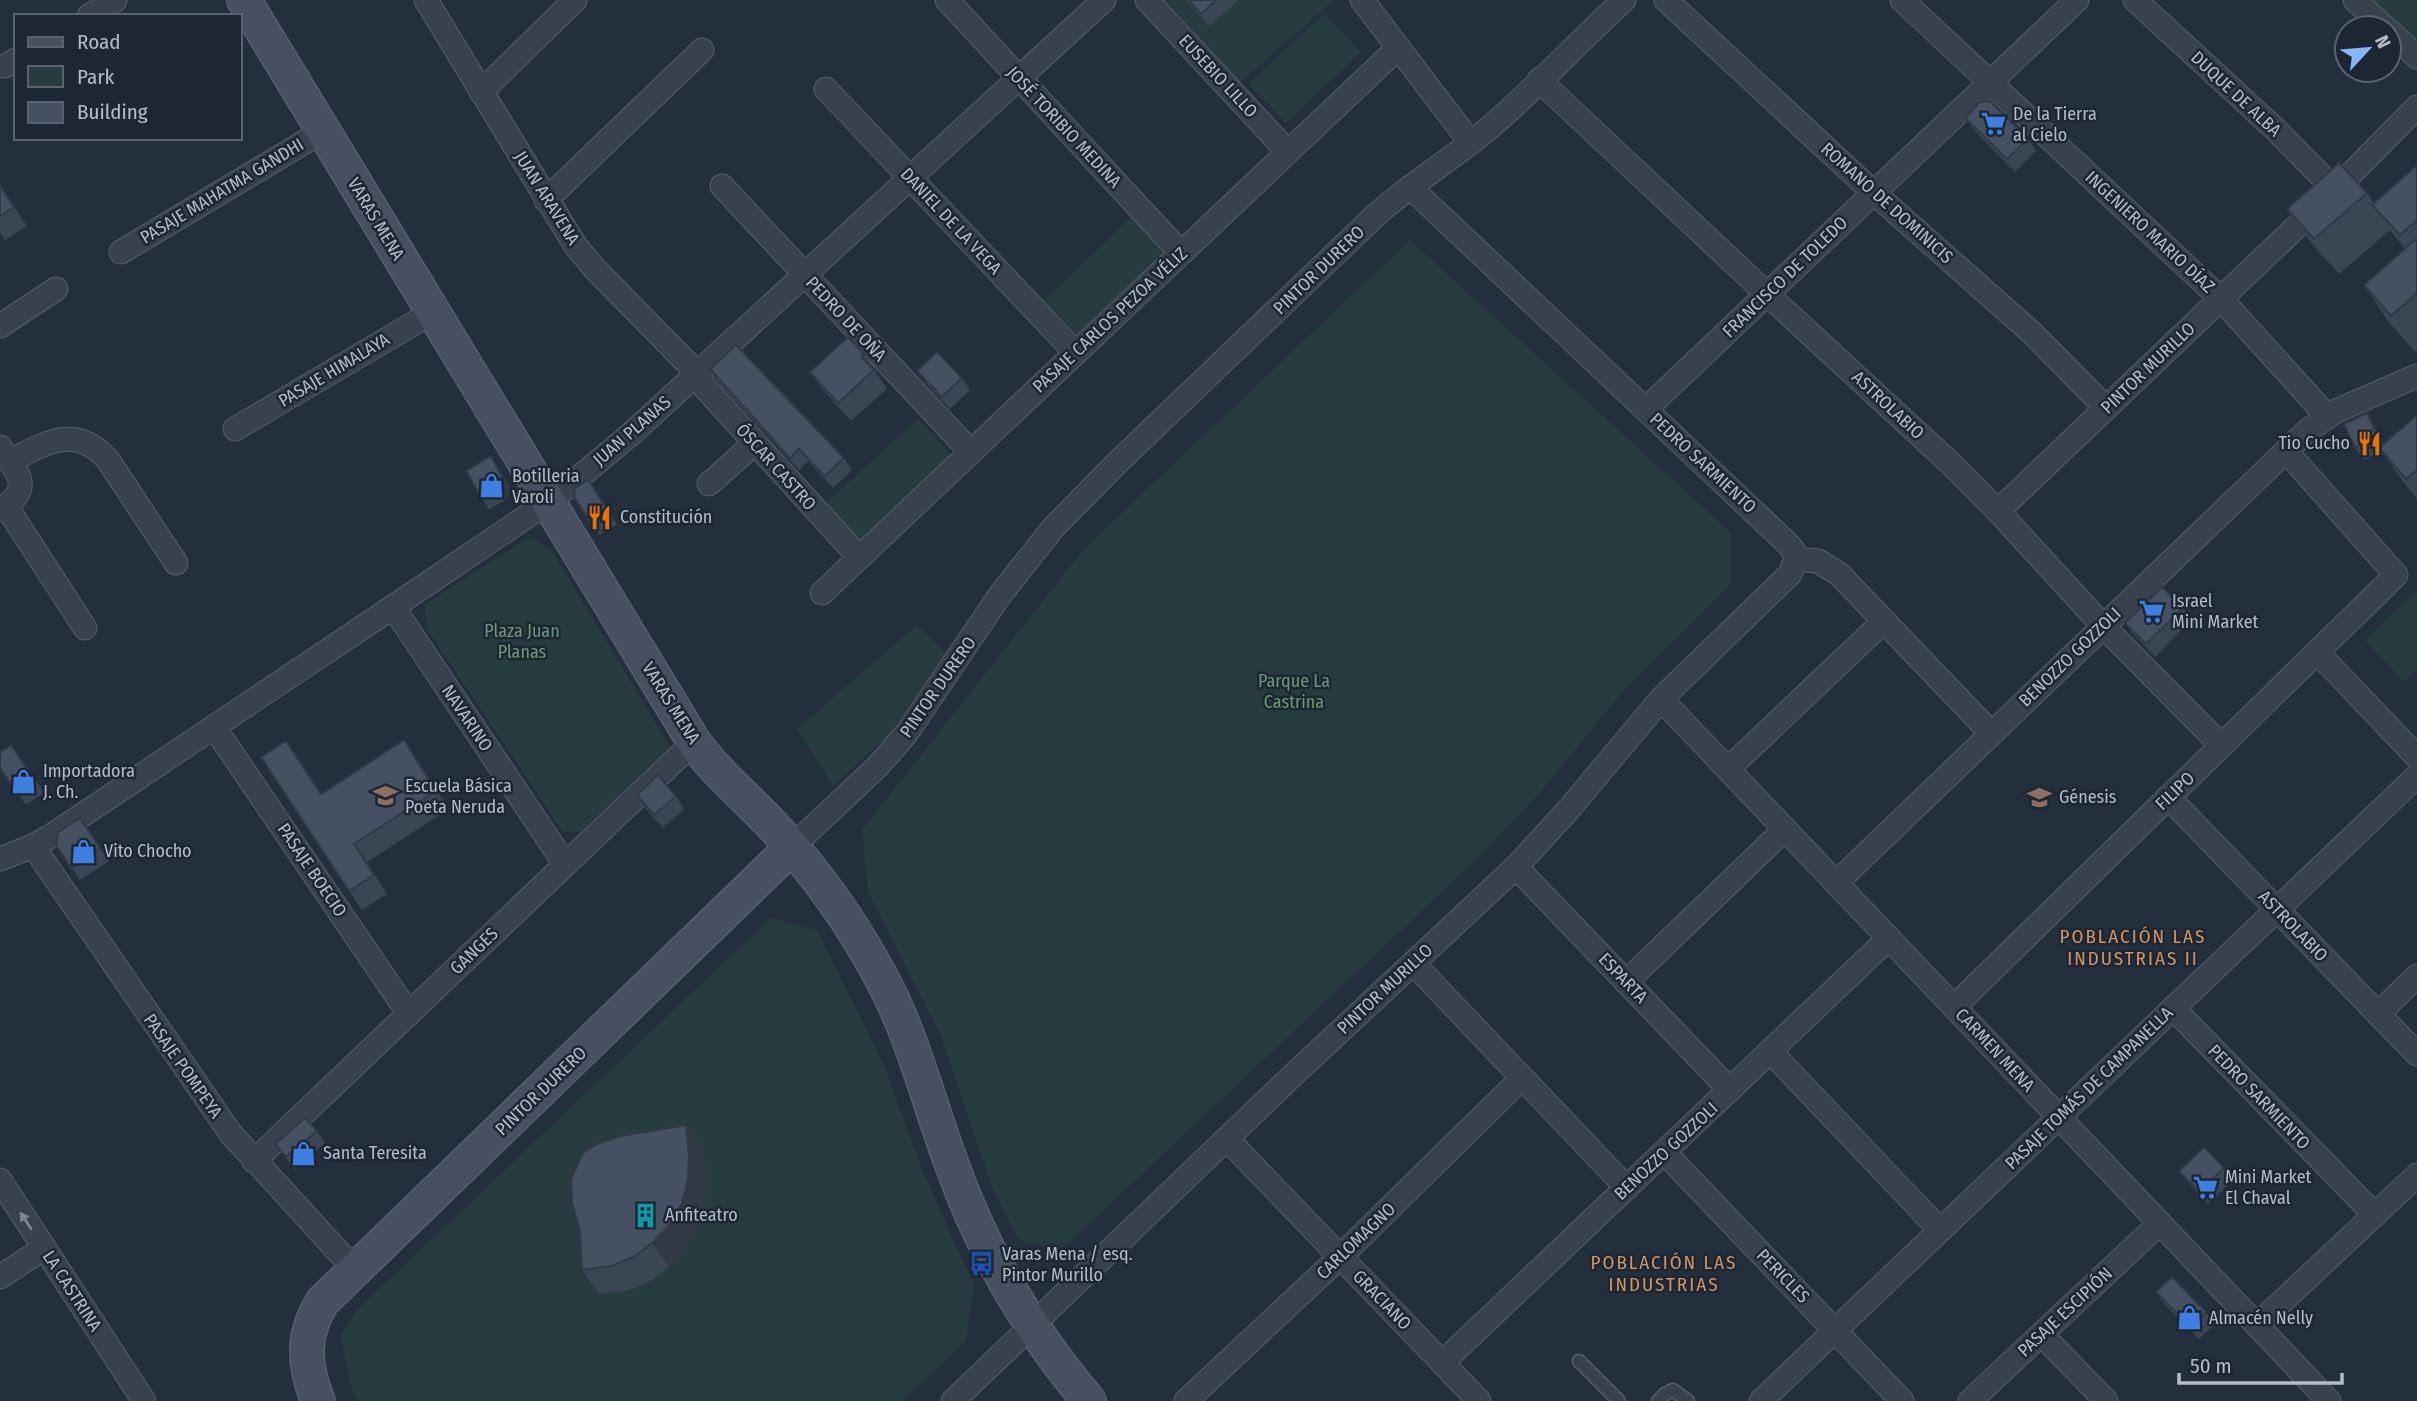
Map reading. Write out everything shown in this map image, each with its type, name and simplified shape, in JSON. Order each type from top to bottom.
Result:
[{"type":"street","points":[[92,14],[115,0]]},
{"type":"street","name":"VARAS MENA","points":[[244,0],[694,742],[717,771],[792,847],[845,918],[890,995],[914,1049],[966,1203],[1010,1293],[1031,1326],[1089,1401]]},
{"type":"street","name":"JUAN ARAVENA","points":[[426,0],[568,236],[589,262],[697,373]]},
{"type":"street","points":[[481,92],[575,0]]},
{"type":"street","name":"JOSÉ TORIBIO MEDINA","points":[[947,0],[1181,253]]},
{"type":"street","name":"JUAN PLANAS","points":[[0,859],[33,846],[548,502],[631,434],[1104,0]]},
{"type":"street","name":"EUSEBIO LILLO","points":[[1147,0],[1289,152]]},
{"type":"street","points":[[1362,0],[1471,143]]},
{"type":"street","name":"ROMANO DE DOMINICIS","points":[[1666,0],[1874,193],[2032,333],[2106,408]]},
{"type":"street","name":"INGENIERO MARIO DÍAZ","points":[[1902,0],[2220,299],[2327,416]]},
{"type":"street","name":"FRANCISCO DE TOLEDO","points":[[1646,409],[2077,0]]},
{"type":"street","name":"DUQUE DE ALBA","points":[[2135,0],[2274,128],[2335,190]]},
{"type":"street","points":[[2355,0],[2370,14]]},
{"type":"street","name":"PINTOR DURERO","points":[[318,1401],[306,1363],[307,1337],[323,1301],[878,766],[906,734],[1000,595],[1053,528],[1377,214],[1471,143],[1616,3]]},
{"type":"street","points":[[2403,44],[2417,57]]},
{"type":"street","name":"PASAJE CARLOS PEZOA VÉLIZ","points":[[822,593],[1398,48]]},
{"type":"street","points":[[546,200],[702,50]]},
{"type":"street","name":"ASTROLABIO","points":[[1539,80],[1948,461],[1998,511],[2103,626],[2221,746]]},
{"type":"street","name":"DANIEL DE LA VEGA","points":[[826,89],[1076,353]]},
{"type":"street","name":"PINTOR MURILLO","points":[[1998,511],[2335,190],[2417,107]]},
{"type":"street","name":"PASAJE MAHATMA GANDHI","points":[[121,252],[323,131]]},
{"type":"street","name":"PEDRO DE OÑA","points":[[722,186],[971,452]]},
{"type":"street","name":"PEDRO SARMIENTO","points":[[1410,187],[1793,548],[1796,559]]},
{"type":"street","points":[[0,326],[56,289]]},
{"type":"street","name":"PASAJE HIMALAYA","points":[[235,429],[433,312]]},
{"type":"street","name":"ÓSCAR CASTRO","points":[[697,373],[706,389],[859,557]]},
{"type":"street","name":"BENOZZO GOZZOLI","points":[[1836,883],[2286,451],[2327,416],[2417,376]]},
{"type":"street","points":[[85,628],[9,502],[20,480],[5,454],[57,440],[78,439],[95,447],[108,460],[176,563]]},
{"type":"street","points":[[709,484],[755,443]]},
{"type":"street","name":"FILIPO","points":[[1954,1007],[2396,575],[2286,451]]},
{"type":"street","points":[[1796,559],[1818,561],[1831,568],[1991,733]]},
{"type":"street","name":"PINTOR MURILLO","points":[[953,1401],[1516,867],[1548,834],[1661,699],[1790,574],[1796,559]]},
{"type":"street","name":"NAVARINO","points":[[393,607],[565,864]]},
{"type":"street","points":[[1728,769],[1884,621]]},
{"type":"street","points":[[2317,652],[2417,757]]},
{"type":"street","name":"CARMEN MENA","points":[[1661,699],[2329,1401]]},
{"type":"street","name":"PASAJE BOECIO","points":[[214,727],[409,1014]]},
{"type":"street","name":"GANGES","points":[[254,1161],[694,742]]},
{"type":"street","name":"PASAJE TOMÁS DE CAMPANELLA","points":[[1761,1401],[2417,776]]},
{"type":"street","name":"ASTROLABIO","points":[[2168,797],[2417,1054]]},
{"type":"street","points":[[1626,982],[1785,829]]},
{"type":"street","name":"PASAJE POMPEYA","points":[[33,846],[199,1089],[254,1161],[355,1270]]},
{"type":"street","name":"ESPARTA","points":[[1516,867],[1730,1090]]},
{"type":"street","name":"BENOZZO GOZZOLI","points":[[1442,1363],[1889,938]]},
{"type":"street","points":[[1413,963],[1626,1188]]},
{"type":"street","points":[[2378,1014],[2417,976]]},
{"type":"street","name":"PEDRO SARMIENTO","points":[[2173,1008],[2375,1215]]},
{"type":"street","points":[[1770,1051],[1940,1230]]},
{"type":"street","name":"CARLOMAGNO","points":[[1186,1401],[1341,1256],[1522,1078]]},
{"type":"street","name":"GRACIANO","points":[[1227,1139],[1479,1401]]},
{"type":"street","name":"PERICLES","points":[[1664,1152],[1902,1401]]},
{"type":"street","points":[[2257,1325],[2417,1175]]},
{"type":"street","name":"LA CASTRINA","points":[[0,1180],[144,1401]]},
{"type":"street","name":"PASAJE ESCIPIÓN","points":[[1970,1401],[2160,1223]]},
{"type":"street","points":[[0,1277],[44,1248]]},
{"type":"street","points":[[2042,1335],[2106,1401]]},
{"type":"lane","points":[[1579,1361],[1619,1401]]},
{"type":"lane","points":[[1658,1401],[1673,1390],[1688,1401]]},
{"type":"green space","points":[[1166,0],[1334,0],[1240,83]]},
{"type":"green space","points":[[2370,0],[2417,0],[2417,42],[2403,29],[2403,14],[2386,14]]},
{"type":"green space","points":[[1324,13],[1361,52],[1286,123],[1249,84]]},
{"type":"green space","points":[[1133,216],[1167,252],[1078,336],[1044,300]]},
{"type":"green space","name":"Parque La Castrina","points":[[1410,240],[1731,533],[1731,583],[1620,695],[1537,796],[1478,858],[1060,1251],[1018,1239],[993,1189],[940,1034],[868,892],[862,830],[1084,549]]},
{"type":"green space","points":[[918,419],[954,458],[862,542],[826,503]]},
{"type":"green space","name":"Plaza Juan Planas","points":[[530,537],[552,551],[670,747],[580,832],[563,832],[427,629],[425,604]]},
{"type":"green space","points":[[2417,591],[2417,669],[2404,682],[2365,640]]},
{"type":"green space","points":[[917,625],[945,653],[888,736],[833,786],[797,729]]},
{"type":"green space","points":[[771,918],[817,930],[883,1063],[921,1167],[974,1286],[966,1341],[902,1401],[357,1401],[350,1383],[341,1336],[357,1310]]},
{"type":"building","points":[[1189,0],[1216,0],[1201,14]]},
{"type":"building","points":[[1990,101],[2028,139],[2007,159],[1965,118],[1980,102]]},
{"type":"building","points":[[2339,163],[2367,193],[2314,239],[2287,209]]},
{"type":"building","points":[[2417,165],[2417,220],[2400,235],[2372,205]]},
{"type":"building","points":[[0,186],[14,207],[0,216]]},
{"type":"building","points":[[2416,239],[2417,293],[2391,316],[2364,285]]},
{"type":"building","points":[[848,337],[874,370],[838,403],[810,372]]},
{"type":"building","points":[[736,345],[844,458],[825,476],[799,449],[790,458],[710,369]]},
{"type":"building","points":[[937,352],[962,378],[942,397],[917,371]]},
{"type":"building","points":[[2367,413],[2378,437],[2355,448],[2344,424]]},
{"type":"building","points":[[2417,415],[2417,470],[2406,479],[2379,448]]},
{"type":"building","points":[[491,456],[502,477],[498,488],[481,497],[466,471]]},
{"type":"building","points":[[588,480],[609,512],[591,523],[574,497],[575,488]]},
{"type":"building","points":[[2162,587],[2183,608],[2146,644],[2125,623]]},
{"type":"building","points":[[404,740],[436,791],[354,844],[374,875],[349,891],[261,757],[286,741],[321,794]]},
{"type":"building","name":"Importadora J. Ch.","points":[[11,745],[35,780],[17,793],[0,768],[0,752]]},
{"type":"building","points":[[658,775],[676,796],[654,815],[637,795]]},
{"type":"building","points":[[80,818],[100,848],[71,868],[56,845],[58,832]]},
{"type":"building","points":[[305,1118],[317,1131],[286,1157],[275,1144]]},
{"type":"building","name":"Anfiteatro","points":[[686,1125],[688,1179],[674,1220],[635,1256],[612,1266],[582,1270],[580,1231],[572,1203],[571,1179],[583,1153],[597,1144],[620,1136]]},
{"type":"building","points":[[2204,1147],[2224,1168],[2199,1192],[2179,1171]]},
{"type":"building","points":[[2172,1277],[2206,1312],[2190,1327],[2156,1292]]},
{"type":"place","name":"De la Tierra al Cielo","points":[[1993,124]]},
{"type":"place","name":"Tio Cucho","points":[[2370,443]]},
{"type":"place","name":"Botilleria Varoli","points":[[492,486]]},
{"type":"place","name":"Constitución","points":[[600,517]]},
{"type":"place","name":"Israel Mini Market","points":[[2152,611]]},
{"type":"place","name":"Importadora J. Ch.","points":[[23,781]]},
{"type":"place","name":"Escuela Básica Poeta Neruda","points":[[385,796]]},
{"type":"place","name":"Génesis","points":[[2039,797]]},
{"type":"place","name":"Vito Chocho","points":[[84,851]]},
{"type":"place","name":"Santa Teresita","points":[[303,1153]]},
{"type":"place","name":"Mini Market El Chaval","points":[[2205,1187]]},
{"type":"place","name":"Anfiteatro","points":[[645,1215]]},
{"type":"place","name":"Varas Mena / esq. Pintor Murillo","points":[[982,1264]]},
{"type":"place","name":"Almacén Nelly","points":[[2189,1318]]},
{"type":"district","name":"POBLACIÓN LAS INDUSTRIAS II","points":[[2133,947]]},
{"type":"district","name":"POBLACIÓN LAS INDUSTRIAS","points":[[1664,1273]]}]
